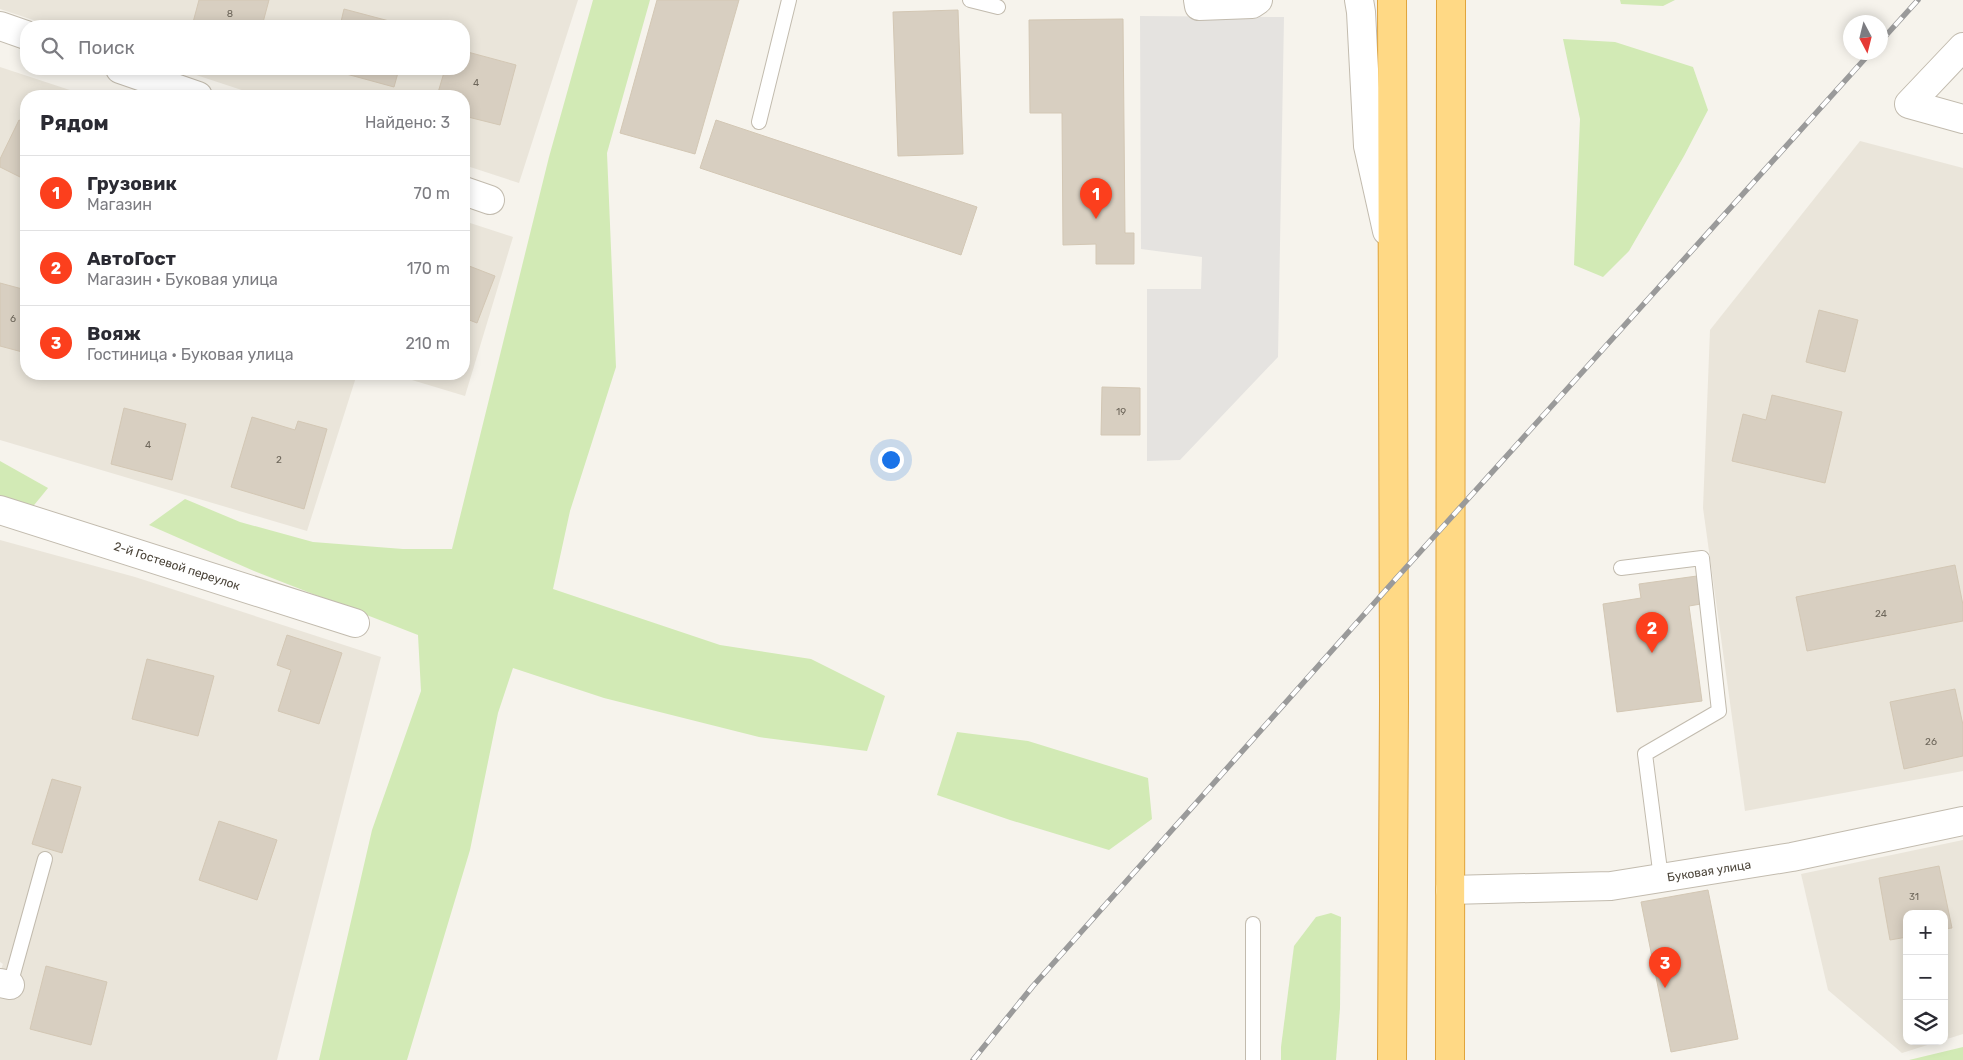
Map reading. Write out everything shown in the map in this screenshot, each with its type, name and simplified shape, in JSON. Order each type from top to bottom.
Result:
[{"type":"highway","points":[[1392,0],[1394,721],[1392,1060]]},
{"type":"highway","points":[[1450,1060],[1451,0]]},
{"type":"street","points":[[1198,0],[1199,6],[1252,4],[1258,0]]},
{"type":"street","points":[[1359,0],[1368,146],[1392,256]]},
{"type":"street","points":[[0,26],[20,33]]},
{"type":"street","points":[[1963,47],[1909,104],[1963,118]]},
{"type":"street","points":[[137,75],[181,90]]},
{"type":"street","points":[[470,193],[490,200]]},
{"type":"street","name":"2-й Гостевой переулок","points":[[0,510],[355,623]]},
{"type":"street","name":"Буковая улица","points":[[1450,890],[1611,886],[1792,857],[1963,821]]},
{"type":"lane","points":[[759,122],[789,0]]},
{"type":"lane","points":[[970,0],[998,7]]},
{"type":"lane","points":[[1621,568],[1702,558],[1719,712],[1645,754],[1661,878]]},
{"type":"lane","points":[[5,984],[45,859]]},
{"type":"lane","points":[[1252,1060],[1253,924]]},
{"type":"shaded area","points":[[0,0],[578,0],[519,183],[470,167],[470,90],[242,90],[196,75],[470,75],[470,20],[33,20],[0,9]]},
{"type":"shaded area","points":[[1140,16],[1284,17],[1278,357],[1180,460],[1147,461],[1147,289],[1201,289],[1202,257],[1141,249]]},
{"type":"shaded area","points":[[0,67],[70,90],[20,90],[20,380],[355,380],[307,531],[0,440]]},
{"type":"shaded area","points":[[1860,141],[1963,168],[1963,771],[1745,811],[1703,508],[1710,330]]},
{"type":"shaded area","points":[[470,223],[513,237],[470,379]]},
{"type":"shaded area","points":[[412,380],[470,380],[465,396]]},
{"type":"shaded area","points":[[0,540],[135,577],[381,657],[277,1060],[0,1060],[0,972],[3,964],[0,962]]},
{"type":"shaded area","points":[[1963,840],[1963,1034],[1948,1039],[1948,910],[1903,910],[1903,1045],[1927,1045],[1902,1053],[1828,990],[1801,874]]},
{"type":"green space","points":[[593,0],[650,0],[607,153],[616,367],[570,511],[553,589],[720,645],[811,659],[885,696],[867,751],[759,737],[604,698],[513,668],[498,713],[470,850],[407,1060],[319,1060],[372,830],[421,691],[418,635],[254,571],[149,525],[185,499],[240,522],[313,542],[403,549],[452,549],[549,157]]},
{"type":"green space","points":[[1620,0],[1675,0],[1663,6],[1621,4]]},
{"type":"green space","points":[[1563,39],[1615,42],[1693,67],[1708,110],[1684,156],[1629,251],[1603,277],[1574,265],[1580,119]]},
{"type":"green space","points":[[0,461],[48,488],[26,515],[0,500]]},
{"type":"green space","points":[[957,732],[1028,741],[1148,778],[1152,819],[1109,850],[1010,820],[937,795]]},
{"type":"green space","points":[[1331,913],[1341,917],[1340,1008],[1336,1060],[1281,1060],[1294,946],[1316,917]]},
{"type":"green space","points":[[1963,1047],[1963,1060],[1909,1060]]},
{"type":"building","points":[[199,0],[269,0],[264,20],[194,20]]},
{"type":"building","points":[[657,0],[739,0],[695,154],[620,133]]},
{"type":"building","points":[[344,9],[385,20],[341,20]]},
{"type":"building","points":[[958,10],[963,154],[898,156],[893,12]]},
{"type":"building","points":[[1123,19],[1125,233],[1134,233],[1134,264],[1096,264],[1096,244],[1063,245],[1062,113],[1030,113],[1029,20]]},
{"type":"building","points":[[470,53],[516,65],[500,125],[470,118],[470,90],[439,90],[443,75],[470,75]]},
{"type":"building","points":[[350,75],[397,75],[394,87]]},
{"type":"building","points":[[20,120],[20,177],[0,167],[0,159]]},
{"type":"building","points":[[716,120],[977,207],[961,255],[700,168]]},
{"type":"building","points":[[470,266],[495,276],[477,323],[470,320]]},
{"type":"building","points":[[0,283],[20,288],[20,351],[0,346]]},
{"type":"building","points":[[1819,310],[1858,320],[1845,372],[1806,362]]},
{"type":"building","points":[[1102,387],[1140,388],[1140,435],[1101,435]]},
{"type":"building","points":[[1772,395],[1842,412],[1825,483],[1732,461],[1743,414],[1766,420]]},
{"type":"building","points":[[124,408],[186,424],[172,480],[111,464]]},
{"type":"building","points":[[252,417],[295,430],[298,421],[327,429],[304,509],[231,487]]},
{"type":"building","points":[[1955,565],[1963,605],[1963,621],[1807,651],[1796,597]]},
{"type":"building","points":[[1697,576],[1701,604],[1689,606],[1702,701],[1617,712],[1603,604],[1641,598],[1639,584]]},
{"type":"building","points":[[287,635],[342,653],[319,724],[278,711],[291,670],[277,665]]},
{"type":"building","points":[[147,659],[214,676],[198,736],[132,719]]},
{"type":"building","points":[[1955,689],[1963,725],[1963,756],[1904,769],[1890,702]]},
{"type":"building","points":[[52,779],[81,787],[62,853],[32,844]]},
{"type":"building","points":[[219,821],[277,840],[257,900],[199,880]]},
{"type":"building","points":[[1939,866],[1952,928],[1948,928],[1948,910],[1903,910],[1903,938],[1890,940],[1879,878]]},
{"type":"building","points":[[1708,890],[1738,1039],[1671,1052],[1641,902]]},
{"type":"building","points":[[46,966],[107,982],[91,1045],[30,1029]]},
{"type":"railway","points":[[1888,33],[1918,0]]},
{"type":"railway","points":[[973,1060],[1033,986],[1393,582],[1864,60]]},
{"type":"place","name":"Грузовик","points":[[1096,219]]},
{"type":"place","name":"АвтоГост","points":[[1652,653]]},
{"type":"place","name":"Вояж","points":[[1665,988]]}]
